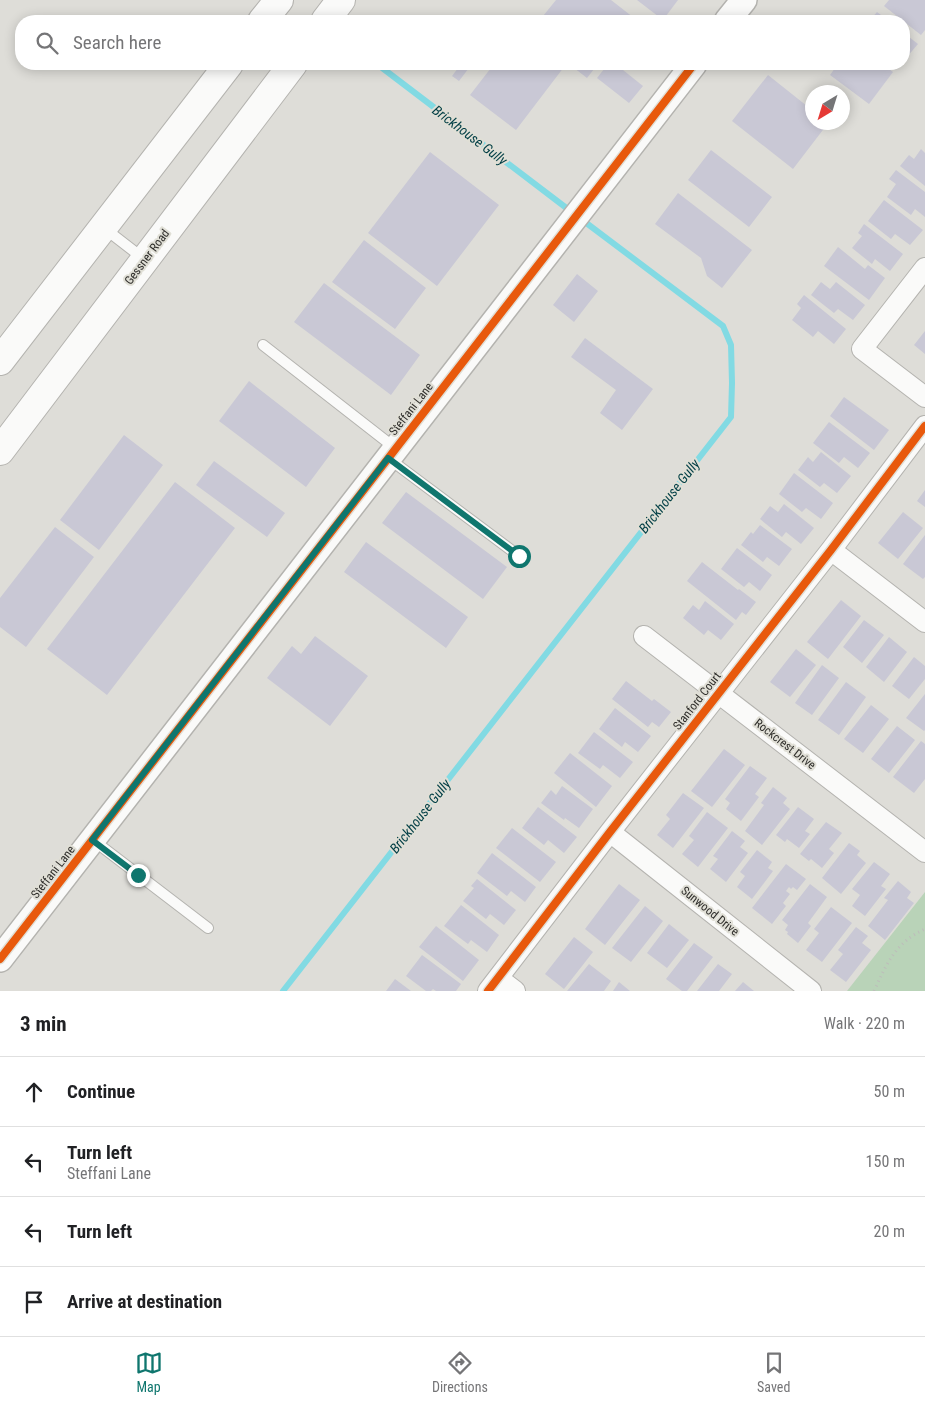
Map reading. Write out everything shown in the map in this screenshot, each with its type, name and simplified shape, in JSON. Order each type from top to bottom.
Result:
[{"type":"main road","points":[[267,15],[279,0]]},
{"type":"main road","points":[[330,15],[341,0]]},
{"type":"main road","points":[[0,361],[225,70]]},
{"type":"main road","name":"Gessner Road","points":[[0,451],[288,70]]},
{"type":"street","points":[[732,15],[744,0]]},
{"type":"street","name":"Steffani Lane","points":[[0,959],[689,70]]},
{"type":"street","points":[[925,268],[862,349],[925,398]]},
{"type":"street","name":"Stanford Court","points":[[493,985],[925,426]]},
{"type":"street","points":[[831,550],[925,622]]},
{"type":"street","name":"Rockcrest Drive","points":[[644,636],[925,852]]},
{"type":"street","name":"Sunwood Drive","points":[[610,832],[800,988]]},
{"type":"street","points":[[493,985],[515,991]]},
{"type":"lane","points":[[103,227],[145,260]]},
{"type":"lane","points":[[263,345],[519,556]]},
{"type":"lane","points":[[92,840],[208,928]]},
{"type":"path","points":[[874,991],[886,964],[902,942],[912,934],[925,929]]},
{"type":"green space","points":[[925,892],[925,991],[847,991]]},
{"type":"building","points":[[556,0],[611,0],[630,15],[544,15]]},
{"type":"building","points":[[637,0],[678,0],[667,15],[656,15]]},
{"type":"building","points":[[889,0],[925,0],[925,30],[921,35],[910,26],[910,15],[895,15],[884,6]]},
{"type":"building","points":[[910,38],[918,44],[910,53]]},
{"type":"building","points":[[456,70],[467,70],[459,81],[452,76]]},
{"type":"building","points":[[489,70],[562,70],[516,130],[470,95]]},
{"type":"building","points":[[577,70],[593,70],[587,78]]},
{"type":"building","points":[[603,70],[623,70],[643,86],[629,103],[597,78]]},
{"type":"building","points":[[834,70],[890,70],[893,72],[869,104],[850,90],[850,85],[843,85],[830,75]]},
{"type":"building","points":[[768,75],[805,104],[805,130],[823,130],[793,169],[732,121]]},
{"type":"building","points":[[921,149],[925,153],[925,186],[900,166],[909,155],[914,159]]},
{"type":"building","points":[[711,150],[772,197],[749,227],[688,180]]},
{"type":"building","points":[[430,152],[499,205],[437,286],[368,233]]},
{"type":"building","points":[[896,170],[925,192],[925,217],[915,209],[911,215],[887,197],[896,184],[889,179]]},
{"type":"building","points":[[678,193],[752,250],[722,288],[707,276],[701,258],[655,224]]},
{"type":"building","points":[[884,200],[923,230],[910,245],[895,234],[891,239],[868,221]]},
{"type":"building","points":[[864,224],[903,254],[890,271],[875,259],[872,264],[852,248],[862,236],[858,233]]},
{"type":"building","points":[[364,240],[426,288],[395,329],[332,282]]},
{"type":"building","points":[[838,247],[865,269],[868,265],[885,278],[869,300],[824,266]]},
{"type":"building","points":[[577,274],[598,291],[574,322],[553,305]]},
{"type":"building","points":[[821,282],[830,289],[836,282],[865,305],[853,320],[838,309],[834,313],[811,295]]},
{"type":"building","points":[[324,283],[420,355],[391,395],[294,322]]},
{"type":"building","points":[[804,295],[846,329],[834,344],[818,331],[813,337],[792,320],[801,308],[797,304]]},
{"type":"building","points":[[925,331],[925,354],[914,345]]},
{"type":"building","points":[[585,338],[653,389],[622,430],[600,413],[616,390],[571,357]]},
{"type":"building","points":[[249,381],[335,448],[306,487],[219,421]]},
{"type":"building","points":[[844,397],[889,430],[874,450],[830,416]]},
{"type":"building","points":[[829,422],[870,453],[858,468],[844,457],[839,463],[813,443]]},
{"type":"building","points":[[124,435],[163,465],[99,550],[60,520]]},
{"type":"building","points":[[821,452],[851,476],[837,493],[824,483],[820,487],[798,470],[808,457],[813,462]]},
{"type":"building","points":[[214,461],[285,513],[267,537],[196,485]]},
{"type":"building","points":[[794,473],[833,503],[821,519],[806,508],[802,512],[779,494]]},
{"type":"building","points":[[175,482],[235,528],[107,695],[47,649]]},
{"type":"building","points":[[925,490],[925,507],[917,501]]},
{"type":"building","points":[[406,492],[507,567],[483,599],[382,523]]},
{"type":"building","points":[[784,504],[814,528],[801,544],[786,532],[782,537],[760,519],[770,506],[778,512]]},
{"type":"building","points":[[903,512],[923,528],[898,559],[878,543]]},
{"type":"building","points":[[760,525],[792,549],[779,566],[767,557],[763,562],[741,545],[751,532],[753,534]]},
{"type":"building","points":[[55,527],[94,557],[26,647],[0,627],[0,598]]},
{"type":"building","points":[[925,535],[925,577],[923,579],[903,564]]},
{"type":"building","points":[[366,542],[468,617],[446,648],[344,572]]},
{"type":"building","points":[[737,548],[772,575],[760,591],[749,582],[744,587],[721,569]]},
{"type":"building","points":[[702,562],[756,602],[746,615],[742,612],[736,620],[687,581]]},
{"type":"building","points":[[841,600],[861,616],[828,659],[807,642]]},
{"type":"building","points":[[705,601],[734,624],[721,640],[708,630],[704,635],[683,618],[693,605],[699,610]]},
{"type":"building","points":[[864,620],[884,635],[862,663],[843,647]]},
{"type":"building","points":[[315,636],[368,676],[330,726],[267,678],[292,646],[301,654]]},
{"type":"building","points":[[889,637],[907,652],[884,682],[866,667]]},
{"type":"building","points":[[796,649],[816,665],[790,697],[770,682]]},
{"type":"building","points":[[914,657],[925,666],[925,679],[909,699],[892,686]]},
{"type":"building","points":[[822,665],[839,678],[812,715],[795,703]]},
{"type":"building","points":[[626,681],[652,701],[654,699],[671,712],[659,727],[652,722],[648,727],[612,699]]},
{"type":"building","points":[[846,682],[866,697],[839,735],[818,720]]},
{"type":"building","points":[[925,694],[925,730],[924,731],[906,718]]},
{"type":"building","points":[[871,705],[889,719],[863,753],[844,739]]},
{"type":"building","points":[[615,708],[651,736],[638,752],[625,742],[622,747],[599,729]]},
{"type":"building","points":[[897,726],[915,740],[889,773],[871,759]]},
{"type":"building","points":[[594,732],[633,762],[620,778],[603,765],[600,769],[578,753]]},
{"type":"building","points":[[921,741],[925,744],[925,779],[914,793],[893,777]]},
{"type":"building","points":[[724,749],[745,765],[712,807],[691,791]]},
{"type":"building","points":[[570,753],[612,786],[596,807],[554,773]]},
{"type":"building","points":[[750,766],[767,778],[755,794],[759,797],[741,821],[726,809],[730,803],[725,799]]},
{"type":"building","points":[[562,786],[593,809],[579,828],[565,818],[564,820],[541,803],[551,790],[556,795]]},
{"type":"building","points":[[773,787],[787,798],[783,803],[790,809],[762,845],[745,831],[764,805],[761,803]]},
{"type":"building","points":[[683,793],[704,808],[673,848],[657,835],[670,819],[666,815]]},
{"type":"building","points":[[538,807],[577,837],[564,853],[548,840],[544,845],[522,828]]},
{"type":"building","points":[[798,807],[814,819],[805,831],[810,834],[799,848],[787,839],[785,842],[776,835]]},
{"type":"building","points":[[707,812],[728,828],[698,867],[682,854],[694,840],[689,836]]},
{"type":"building","points":[[826,822],[842,833],[829,849],[834,853],[822,868],[811,859],[809,861],[800,854]]},
{"type":"building","points":[[512,828],[556,862],[540,882],[496,848]]},
{"type":"building","points":[[732,831],[745,841],[740,847],[748,853],[726,882],[710,869],[718,859],[713,856]]},
{"type":"building","points":[[849,843],[860,851],[857,855],[866,863],[841,894],[822,878]]},
{"type":"building","points":[[757,850],[772,862],[768,868],[773,871],[752,899],[737,887],[745,876],[740,872]]},
{"type":"building","points":[[492,853],[536,887],[525,902],[511,891],[507,896],[477,873]]},
{"type":"building","points":[[874,862],[890,874],[881,886],[886,889],[865,916],[852,906],[860,895],[852,889]]},
{"type":"building","points":[[786,864],[806,879],[797,890],[789,887],[786,891],[790,894],[783,903],[786,906],[772,924],[752,908]]},
{"type":"building","points":[[477,879],[516,910],[504,925],[490,914],[486,919],[463,901],[474,888],[471,886]]},
{"type":"building","points":[[898,881],[911,892],[907,898],[914,903],[885,940],[868,926],[888,900],[884,898]]},
{"type":"building","points":[[619,884],[640,900],[605,945],[585,929]]},
{"type":"building","points":[[810,884],[827,897],[808,923],[811,926],[798,943],[787,934],[788,932],[785,930],[788,925],[782,920]]},
{"type":"building","points":[[461,905],[499,935],[487,952],[471,940],[468,944],[444,926]]},
{"type":"building","points":[[645,906],[663,921],[631,962],[612,948]]},
{"type":"building","points":[[831,907],[852,923],[822,962],[806,950],[819,933],[814,929]]},
{"type":"building","points":[[669,924],[689,940],[667,968],[647,953]]},
{"type":"building","points":[[436,926],[479,960],[463,981],[419,947]]},
{"type":"building","points":[[856,927],[868,936],[862,943],[871,950],[846,982],[830,970],[843,954],[838,950]]},
{"type":"building","points":[[574,937],[593,952],[564,989],[545,974]]},
{"type":"building","points":[[694,943],[713,957],[687,991],[682,991],[666,979]]},
{"type":"building","points":[[422,955],[461,984],[456,991],[436,991],[433,989],[426,991],[406,976]]},
{"type":"building","points":[[589,964],[611,981],[604,991],[567,991]]},
{"type":"building","points":[[718,964],[732,974],[719,991],[697,991]]},
{"type":"building","points":[[395,979],[411,991],[386,991]]},
{"type":"building","points":[[619,982],[630,991],[613,991]]},
{"type":"building","points":[[743,982],[754,991],[735,991]]},
{"type":"waterway","name":"Brickhouse Gully","points":[[385,70],[573,213]]},
{"type":"waterway","name":"Brickhouse Gully","points":[[283,991],[731,417],[731,345],[723,326],[581,219]]},
{"type":"cycle path","points":[[0,959],[689,70]]},
{"type":"cycle path","points":[[488,991],[831,550],[925,426]]},
{"type":"route","points":[[138,875],[92,840],[388,458],[519,556]]}]
